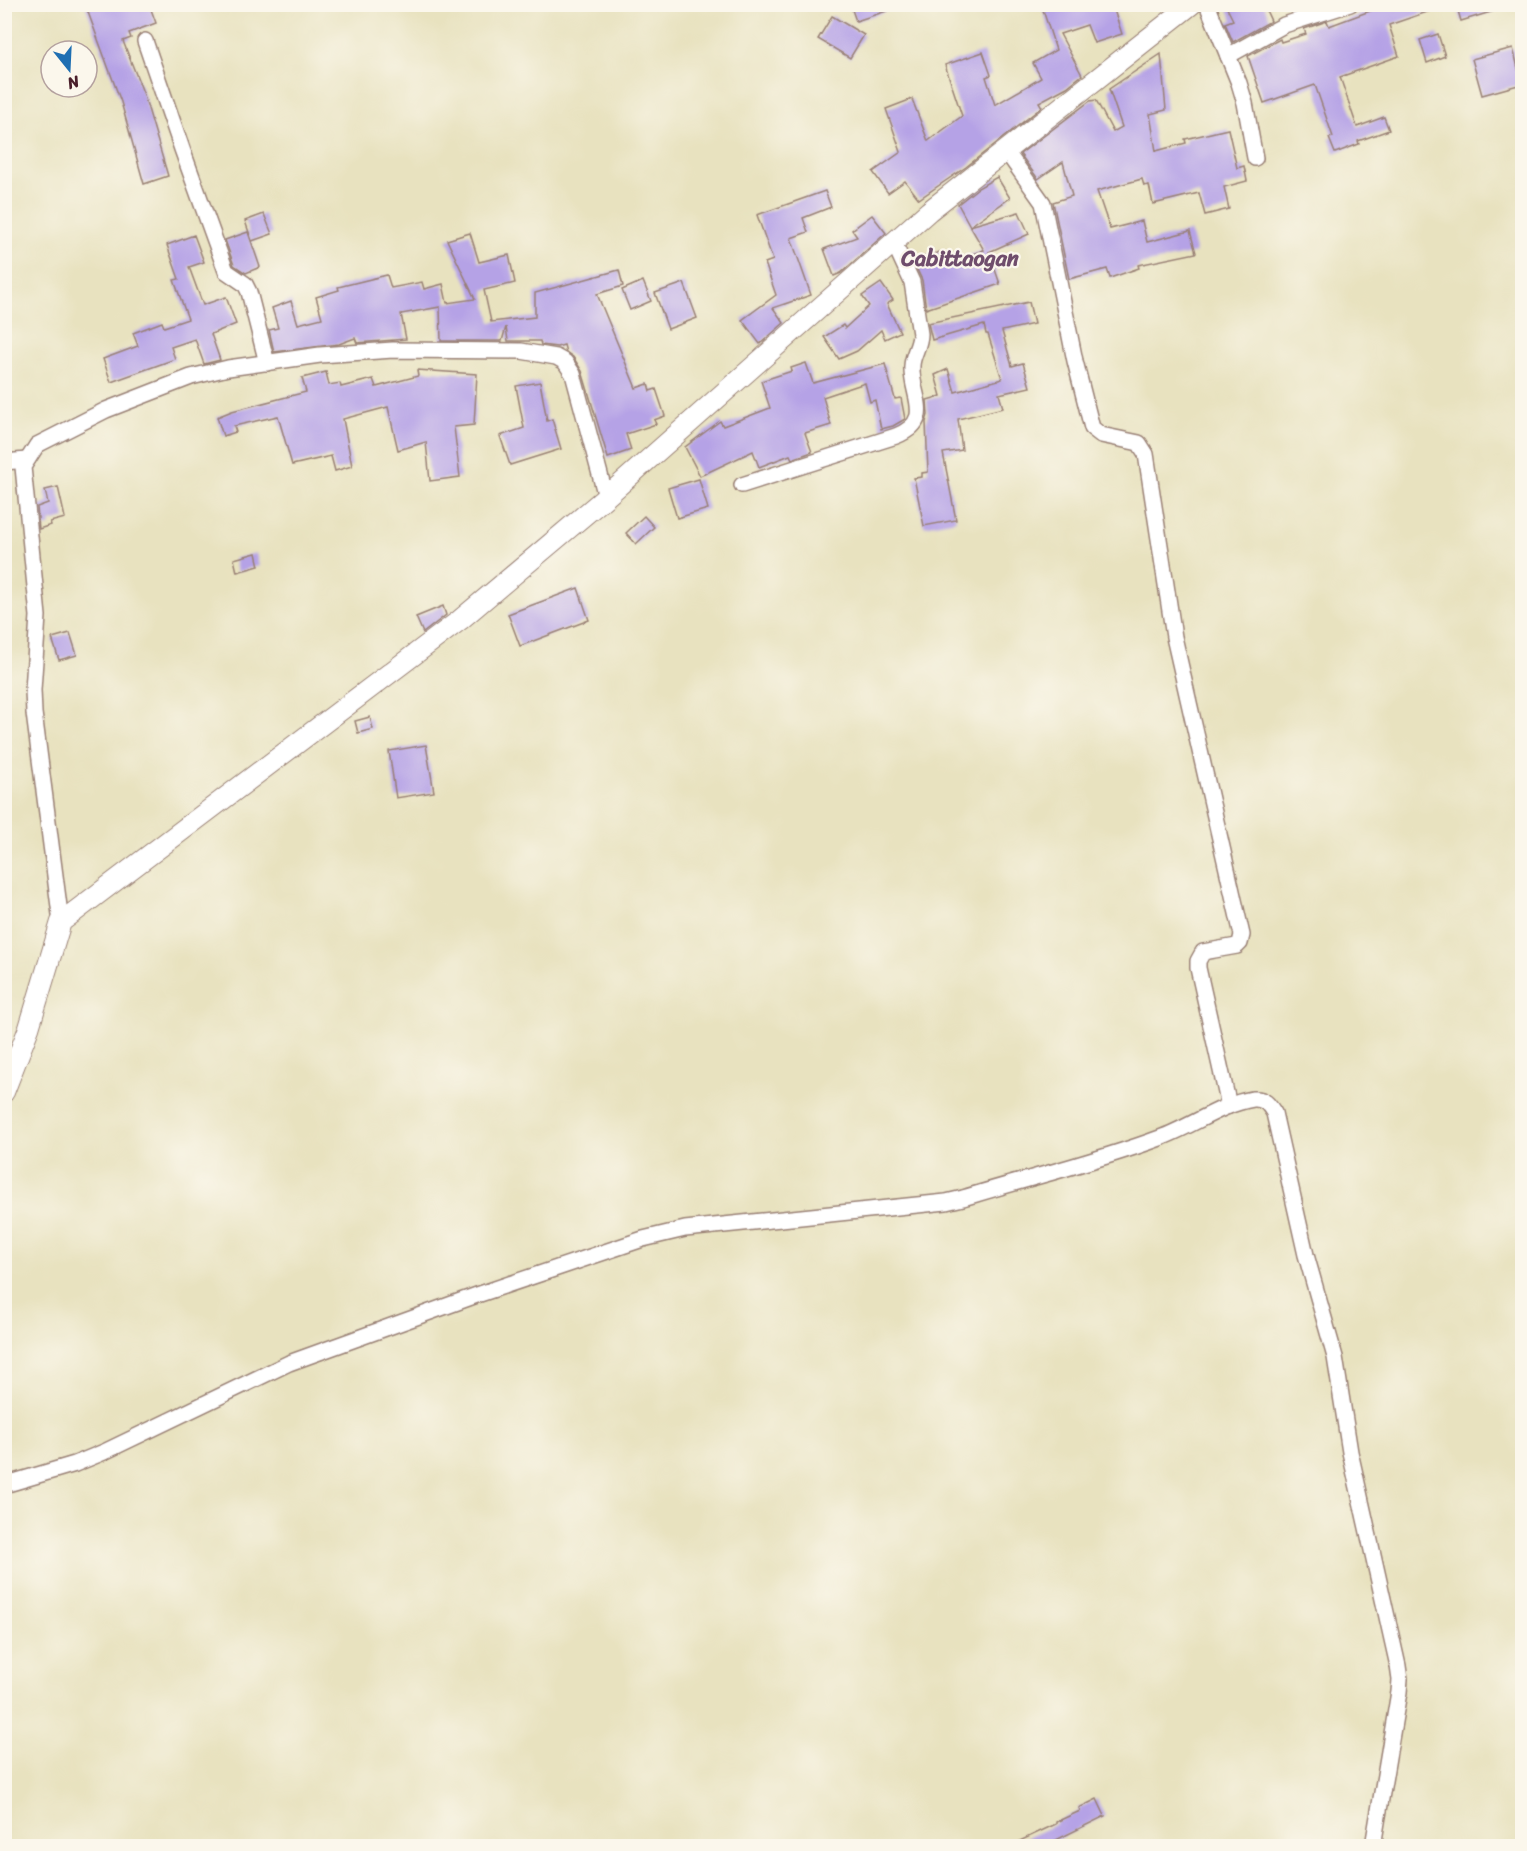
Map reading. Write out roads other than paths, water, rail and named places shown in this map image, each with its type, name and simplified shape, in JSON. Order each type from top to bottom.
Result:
[{"type":"street","points":[[61,922],[460,620],[606,497],[929,211],[1192,4]]},
{"type":"street","points":[[1207,4],[1245,104],[1255,158]]},
{"type":"street","points":[[1228,56],[1291,23],[1350,4]]},
{"type":"street","points":[[145,41],[226,271],[245,284],[249,292],[267,363]]},
{"type":"street","points":[[1006,151],[1042,203],[1074,361],[1092,428],[1101,435],[1134,441],[1144,448],[1146,454],[1174,637],[1242,934],[1240,944],[1237,946],[1203,951],[1198,961],[1229,1106]]},
{"type":"street","points":[[742,485],[896,436],[906,432],[916,420],[919,406],[912,364],[920,341],[920,334],[912,282],[894,243]]},
{"type":"street","points":[[4,1092],[29,1028],[61,922],[34,713],[33,690],[38,616],[23,466],[38,445],[106,410],[191,377],[228,368],[320,355],[393,350],[521,351],[556,357],[565,363],[573,374],[606,497]]},
{"type":"street","points":[[4,462],[27,460]]},
{"type":"street","points":[[4,1485],[68,1466],[104,1452],[289,1363],[426,1312],[643,1239],[685,1228],[946,1202],[1161,1138],[1229,1106],[1259,1099],[1266,1101],[1274,1113],[1306,1255],[1335,1357],[1356,1482],[1398,1666],[1399,1692],[1374,1846]]},
{"type":"district","name":"Cabittaogan","points":[[960,258]]}]
